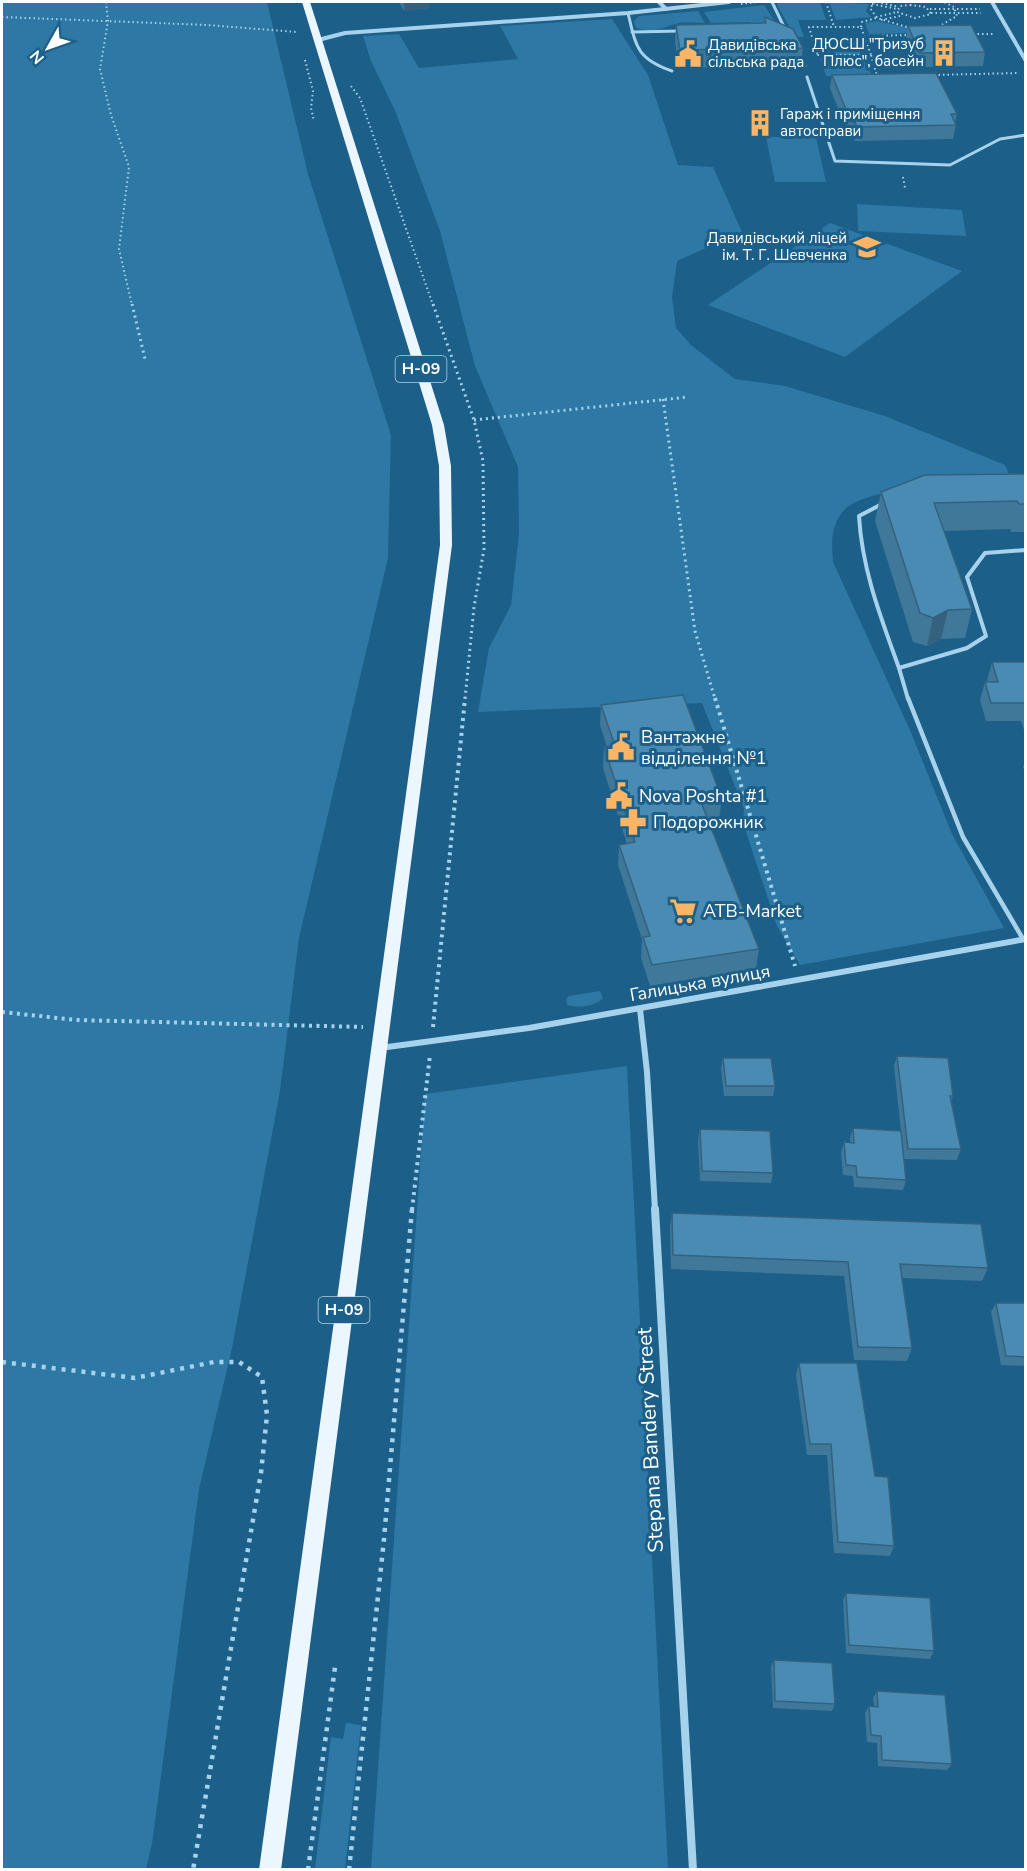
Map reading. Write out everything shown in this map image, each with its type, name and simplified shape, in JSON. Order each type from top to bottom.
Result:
[{"type":"main road","name":"Н-09","points":[[270,1869],[446,545],[445,466],[438,425],[306,2]]},
{"type":"street","points":[[659,2],[666,9]]},
{"type":"street","points":[[992,2],[1026,61]]},
{"type":"street","points":[[317,37],[730,3]]},
{"type":"street","name":"Галицька вулиця","points":[[379,1048],[431,1044],[640,1009],[1024,939]]},
{"type":"street","name":"Stepana Bandery Street","points":[[640,1009],[648,1096],[693,1869]]},
{"type":"lane","points":[[772,2],[786,30],[774,30]]},
{"type":"lane","points":[[628,13],[636,49],[643,60],[672,71]]},
{"type":"lane","points":[[632,32],[691,31]]},
{"type":"lane","points":[[795,48],[805,66]]},
{"type":"lane","points":[[807,77],[821,125],[836,161],[950,165],[1000,139],[1026,135]]},
{"type":"lane","points":[[894,500],[859,516],[871,593],[899,668],[902,684],[963,837],[1024,939]]},
{"type":"lane","points":[[899,668],[914,660],[974,647],[986,636],[967,577],[985,553],[1026,550]]},
{"type":"path","points":[[106,2],[108,21],[100,69],[111,115],[129,167],[119,249],[145,359]]},
{"type":"path","points":[[730,3],[764,2]]},
{"type":"path","points":[[826,2],[834,27]]},
{"type":"path","points":[[869,2],[898,10],[902,16]]},
{"type":"path","points":[[875,2],[898,10]]},
{"type":"path","points":[[875,2],[870,8],[876,18],[896,26],[916,28]]},
{"type":"path","points":[[933,28],[954,20],[957,13],[944,2]]},
{"type":"path","points":[[866,76],[877,76],[861,27],[862,22],[916,5],[929,9],[988,9]]},
{"type":"path","points":[[929,9],[931,13]]},
{"type":"path","points":[[880,20],[902,16],[920,18],[931,13],[990,13]]},
{"type":"path","points":[[2,17],[207,25],[317,37]]},
{"type":"path","points":[[861,27],[809,27],[817,55],[871,55]]},
{"type":"path","points":[[970,34],[1004,34]]},
{"type":"path","points":[[864,36],[919,35]]},
{"type":"path","points":[[304,60],[314,91],[311,108],[315,122]]},
{"type":"path","points":[[934,75],[1025,73]]},
{"type":"path","points":[[349,83],[360,98],[474,420],[483,461],[484,549],[474,607],[431,1044],[412,1208],[384,1539],[349,1869]]},
{"type":"path","points":[[474,420],[688,397]]},
{"type":"path","points":[[663,399],[695,630],[799,981]]},
{"type":"path","points":[[2,1012],[76,1020],[382,1027]]},
{"type":"path","points":[[2,1362],[135,1378],[214,1362],[239,1362],[262,1377],[267,1414],[261,1473],[193,1869]]},
{"type":"path","points":[[309,1869],[335,1667]]},
{"type":"shaded area","points":[[2,2],[267,2],[308,174],[391,435],[388,558],[299,938],[280,1091],[232,1348],[199,1489],[152,1844],[146,1869],[2,1869]]},
{"type":"shaded area","points":[[779,2],[820,2],[826,20],[798,20],[804,37],[795,37],[777,5]]},
{"type":"shaded area","points":[[829,2],[869,4],[866,11],[871,17],[836,20]]},
{"type":"shaded area","points":[[764,5],[778,26],[753,27],[750,22],[711,23],[704,12]]},
{"type":"shaded area","points":[[698,11],[705,23],[679,23],[649,30],[636,28],[634,21],[639,16]]},
{"type":"shaded area","points":[[612,19],[648,75],[678,165],[713,167],[742,232],[677,261],[672,298],[676,328],[691,345],[735,379],[785,386],[885,416],[1005,465],[1012,481],[948,484],[871,496],[852,504],[841,514],[833,531],[832,543],[833,562],[910,730],[952,834],[1004,928],[800,965],[777,926],[743,823],[744,809],[702,703],[478,712],[489,648],[511,605],[519,534],[518,467],[475,366],[440,231],[396,113],[371,61],[363,36],[399,34],[419,68],[518,59],[500,26]]},
{"type":"shaded area","points":[[877,21],[914,29],[915,33],[869,34],[865,23]]},
{"type":"shaded area","points":[[817,39],[833,39],[834,41],[826,42],[830,52],[855,52],[851,42],[845,42],[843,39],[858,39],[864,55],[823,55]]},
{"type":"shaded area","points":[[820,58],[865,58],[872,76],[826,76]]},
{"type":"shaded area","points":[[766,137],[816,137],[826,182],[775,182]]},
{"type":"shaded area","points":[[857,204],[962,210],[966,236],[858,231]]},
{"type":"shaded area","points":[[830,223],[962,271],[845,357],[708,305]]},
{"type":"shaded area","points":[[600,991],[603,998],[596,1003],[582,1006],[567,1005],[566,999],[569,996]]},
{"type":"shaded area","points":[[627,1066],[668,1869],[371,1869],[425,1094]]},
{"type":"shaded area","points":[[346,1723],[361,1725],[345,1869],[315,1869],[331,1737],[343,1739]]},
{"type":"building","points":[[765,17],[793,29],[803,48],[680,50],[676,25],[766,23]]},
{"type":"building","points":[[971,25],[985,52],[920,53],[908,26]]},
{"type":"building","points":[[936,73],[957,114],[951,114],[956,125],[857,127],[855,122],[851,122],[832,75]]},
{"type":"building","points":[[1026,474],[1026,504],[1019,504],[1017,501],[934,503],[972,609],[948,610],[933,618],[920,613],[881,492],[925,475]]},
{"type":"building","points":[[992,662],[1026,662],[1026,703],[991,703],[985,682],[998,682]]},
{"type":"building","points":[[683,695],[722,799],[701,802],[759,949],[652,965],[643,937],[650,936],[619,845],[635,842],[604,747],[615,746],[601,705]]},
{"type":"building","points":[[897,1056],[948,1058],[953,1096],[950,1096],[961,1149],[908,1149]]},
{"type":"building","points":[[723,1058],[771,1058],[775,1086],[726,1086]]},
{"type":"building","points":[[853,1128],[901,1131],[906,1180],[857,1177],[856,1166],[846,1165],[844,1142],[854,1143]]},
{"type":"building","points":[[700,1129],[770,1131],[773,1173],[702,1171]]},
{"type":"building","points":[[672,1213],[981,1224],[988,1268],[900,1264],[912,1348],[858,1347],[848,1262],[673,1255]]},
{"type":"building","points":[[996,1303],[1026,1303],[1026,1357],[1006,1356]]},
{"type":"building","points":[[799,1363],[857,1363],[875,1476],[888,1477],[894,1546],[838,1542],[831,1444],[810,1444]]},
{"type":"building","points":[[846,1593],[930,1598],[934,1651],[849,1645]]},
{"type":"building","points":[[774,1660],[832,1663],[835,1704],[775,1701]]},
{"type":"building","points":[[877,1691],[945,1695],[952,1764],[882,1760],[881,1736],[871,1735],[869,1706],[878,1707]]},
{"type":"place","name":"ДЮСШ \"Тризуб Плюс\", басейн","points":[[944,53]]},
{"type":"place","name":"Давидівська сільська рада","points":[[688,54]]},
{"type":"place","name":"Гараж і приміщення автосправи","points":[[760,123]]},
{"type":"place","name":"Давидівський ліцей ім. Т. Г. Шевченка","points":[[867,247]]},
{"type":"place","name":"Вантажне відділення №1","points":[[621,747]]},
{"type":"place","name":"Nova Poshta #1","points":[[619,796]]},
{"type":"place","name":"Подорожник","points":[[633,822]]},
{"type":"place","name":"ATB-Market","points":[[683,911]]}]
